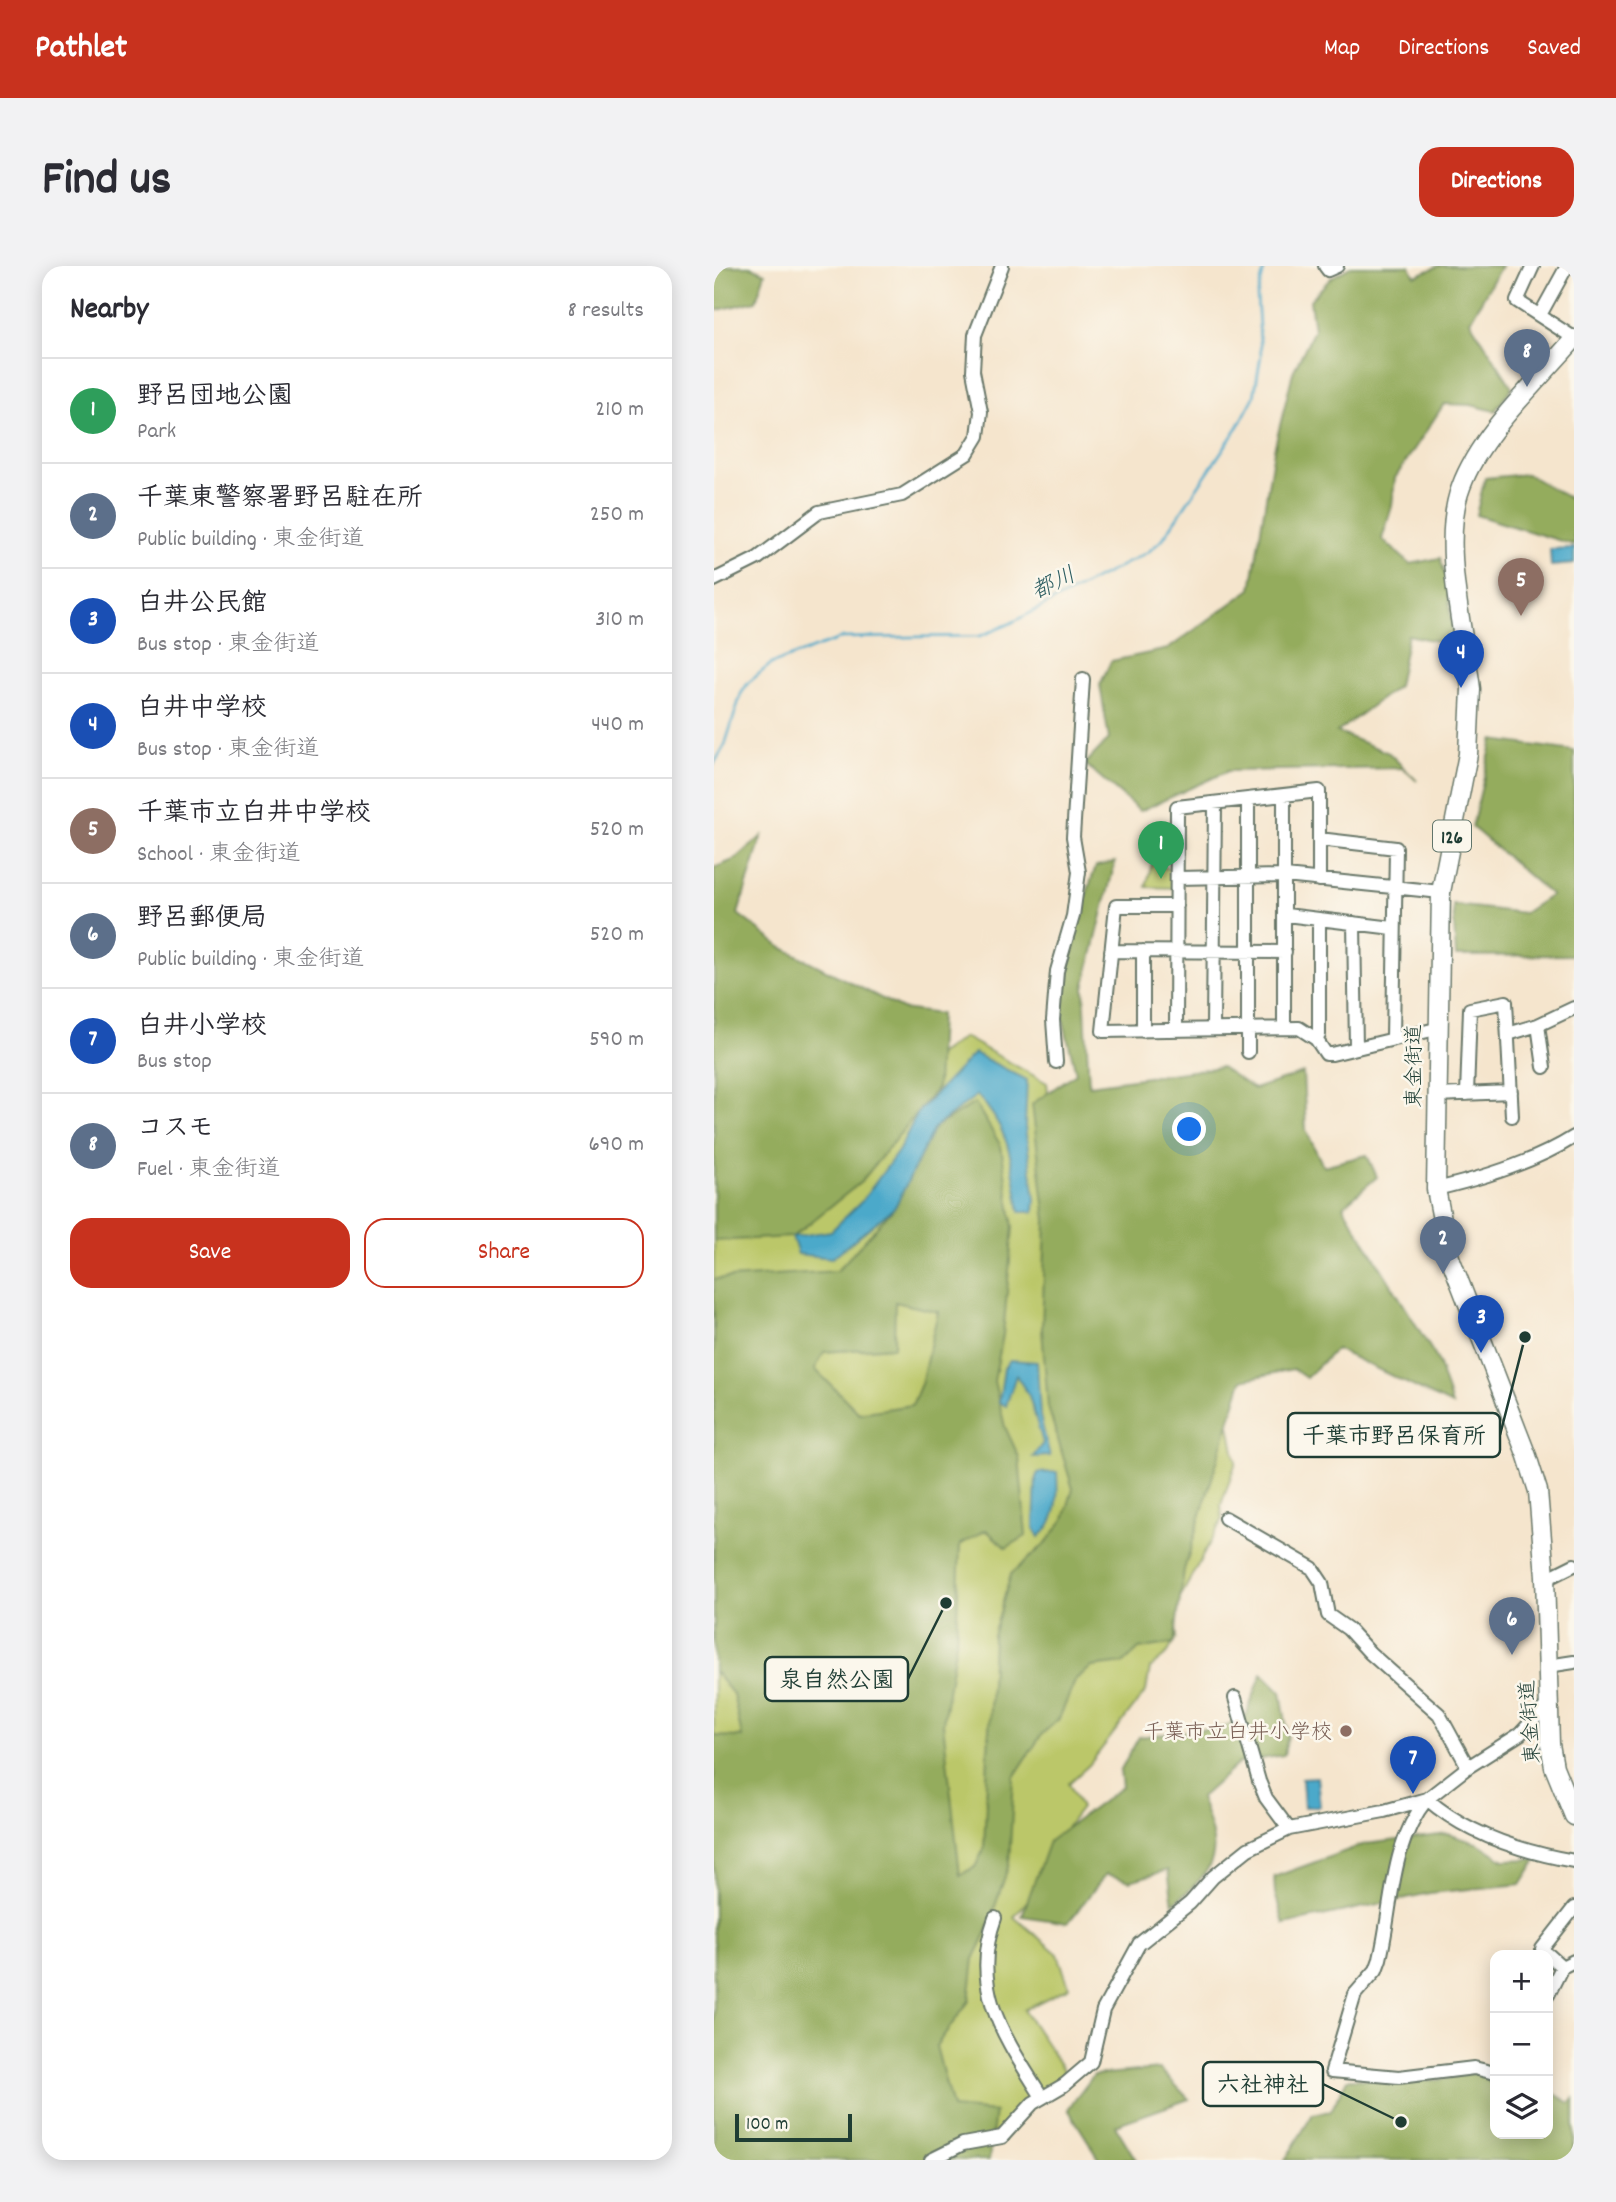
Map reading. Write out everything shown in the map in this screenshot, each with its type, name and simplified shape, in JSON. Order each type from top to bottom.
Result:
[{"type":"highway","name":"東金街道","points":[[1572,334],[1484,446],[1468,472],[1456,505],[1453,556],[1471,689],[1471,711],[1468,754],[1441,892],[1436,1029],[1436,1189],[1449,1255],[1534,1474],[1541,1513],[1548,1704],[1554,1767],[1574,1816]]},
{"type":"street","points":[[714,580],[758,558],[819,512],[902,495],[967,454],[978,436],[981,412],[973,371],[975,335],[1002,266]]},
{"type":"street","points":[[1325,266],[1328,270],[1337,266]]},
{"type":"street","points":[[1533,266],[1517,301],[1572,334]]},
{"type":"street","points":[[1540,314],[1567,266]]},
{"type":"street","points":[[1056,1062],[1053,1020],[1056,971],[1073,916],[1079,872],[1073,837],[1083,679]]},
{"type":"street","points":[[1177,1030],[1177,807],[1319,791],[1319,880]]},
{"type":"street","points":[[1284,795],[1284,1027]]},
{"type":"street","points":[[1248,799],[1248,1052]]},
{"type":"street","points":[[1213,1029],[1214,803]]},
{"type":"street","points":[[1319,839],[1396,848],[1393,887],[1393,1038]]},
{"type":"street","points":[[1177,878],[1285,876],[1441,892]]},
{"type":"street","points":[[1177,906],[1116,906],[1102,1031],[1284,1027],[1307,1031],[1326,1054],[1436,1029]]},
{"type":"street","points":[[1286,915],[1393,928]]},
{"type":"street","points":[[1316,1039],[1319,1035],[1319,919]]},
{"type":"street","points":[[1354,923],[1356,1048]]},
{"type":"street","points":[[1111,951],[1285,952]]},
{"type":"street","points":[[1143,951],[1143,1031]]},
{"type":"street","points":[[1467,1094],[1470,1009],[1506,1002],[1512,1116]]},
{"type":"street","points":[[1508,1034],[1538,1025],[1574,1008]]},
{"type":"street","points":[[1538,1025],[1544,1067]]},
{"type":"street","points":[[1436,1095],[1511,1091]]},
{"type":"street","points":[[1436,1189],[1475,1180],[1557,1147],[1574,1137]]},
{"type":"street","points":[[1225,1518],[1312,1568],[1322,1583],[1328,1615],[1348,1629],[1370,1654],[1439,1714],[1468,1767]]},
{"type":"street","points":[[1545,1576],[1552,1576],[1574,1565]]},
{"type":"street","points":[[1548,1666],[1574,1662]]},
{"type":"street","points":[[1235,1698],[1266,1798],[1289,1829]]},
{"type":"street","points":[[1490,2072],[1474,2068],[1399,2077],[1332,2071],[1355,1994],[1376,1970],[1380,1959],[1399,1851],[1418,1811],[1427,1799],[1468,1767],[1520,1734],[1548,1704]]},
{"type":"street","points":[[931,2160],[963,2144],[1002,2137],[1042,2097],[1072,2080],[1091,2063],[1103,2010],[1146,1936],[1190,1903],[1213,1877],[1248,1849],[1289,1829],[1384,1811],[1427,1799],[1461,1822],[1523,1851],[1574,1861]]},
{"type":"street","points":[[1553,1987],[1568,1964],[1542,1949],[1574,1908]]},
{"type":"street","points":[[995,1918],[986,1951],[990,2001],[1003,2034],[1042,2097]]},
{"type":"green space","points":[[714,266],[750,266],[765,273],[756,301],[714,311]]},
{"type":"green space","points":[[1352,266],[1410,266],[1415,276],[1439,266],[1501,266],[1470,321],[1512,387],[1495,411],[1471,405],[1444,404],[1395,478],[1392,506],[1382,539],[1410,564],[1440,558],[1447,580],[1454,645],[1408,635],[1398,686],[1337,732],[1389,753],[1417,781],[1403,768],[1228,771],[1140,811],[1085,764],[1109,739],[1100,685],[1111,661],[1168,649],[1251,589],[1274,450],[1293,372],[1314,330],[1310,300],[1332,277]]},
{"type":"green space","points":[[1527,474],[1574,501],[1574,545],[1476,515],[1485,478]]},
{"type":"green space","points":[[1493,740],[1574,751],[1574,955],[1456,956],[1453,905],[1524,913],[1551,895],[1472,827]]},
{"type":"green space","points":[[762,836],[738,914],[781,947],[902,1009],[940,1014],[937,1088],[861,1182],[792,1237],[714,1241],[714,868],[736,859]]},
{"type":"green space","points":[[1115,862],[1084,988],[1089,1085],[1221,1067],[1254,1089],[1303,1073],[1306,1130],[1323,1166],[1367,1155],[1377,1177],[1343,1206],[1437,1359],[1452,1405],[1336,1349],[1306,1378],[1293,1369],[1242,1380],[1184,1570],[1174,1643],[1139,1649],[1124,1663],[1092,1667],[1076,1679],[1059,1719],[1042,1734],[1014,1777],[1009,1864],[986,1934],[974,1959],[969,2001],[936,2046],[952,2108],[995,2112],[989,2160],[714,2160],[714,1736],[742,1737],[733,1694],[714,1671],[714,1279],[837,1271],[895,1207],[934,1128],[975,1103],[1001,1146],[1013,1227],[1003,1335],[994,1381],[1005,1427],[1019,1457],[1026,1536],[1006,1548],[986,1530],[960,1545],[956,1642],[943,1723],[960,1875],[975,1867],[984,1849],[993,1636],[1011,1574],[1046,1543],[1064,1519],[1073,1489],[1048,1407],[1042,1329],[1046,1220],[1032,1104],[1076,1073],[1055,986],[1096,866]],"holes":[[[895,1302],[938,1312],[921,1384],[912,1405],[859,1413],[815,1369],[824,1352],[894,1347]]]},
{"type":"green space","points":[[1152,863],[1174,871],[1175,888],[1146,887]]},
{"type":"green space","points":[[964,1037],[1047,1083],[1049,1101],[1230,1398],[1229,1425],[1236,1462],[1221,1505],[1222,1520],[1180,1598],[1175,1614],[1176,1638],[1167,1654],[1150,1668],[1146,1691],[1089,1765],[1069,1783],[1081,1808],[1047,1853],[1029,1899],[1014,1917],[1058,1954],[1069,1987],[1024,2010],[1068,2077],[998,2133],[714,2160],[714,1156],[895,1085]]},
{"type":"green space","points":[[1262,1673],[1281,1692],[1288,1735],[1284,1755],[1239,1763],[1200,1798],[1214,1846],[1208,1868],[1189,1891],[1173,1904],[1168,1870],[1130,1881],[1106,1874],[1068,1923],[1022,1916],[1049,1841],[1122,1787],[1120,1771],[1139,1737],[1223,1727],[1246,1716]]},
{"type":"green space","points":[[1448,1834],[1479,1844],[1504,1860],[1537,1859],[1521,1884],[1430,1893],[1284,1924],[1275,1893],[1274,1877],[1365,1844]]},
{"type":"green space","points":[[1160,2069],[1189,2099],[1115,2125],[1136,2160],[1100,2160],[1068,2109],[1094,2075]]},
{"type":"green space","points":[[1474,2072],[1490,2077],[1490,2139],[1553,2139],[1553,2093],[1570,2103],[1574,2098],[1574,2160],[1285,2160],[1313,2114],[1331,2111],[1347,2079],[1439,2080]]},
{"type":"water","points":[[1574,548],[1574,564],[1551,566],[1550,549]]},
{"type":"water","points":[[974,1053],[1027,1080],[1025,1127],[1035,1199],[1034,1212],[1020,1212],[1004,1135],[989,1108],[977,1095],[934,1128],[895,1207],[832,1258],[798,1254],[792,1237],[831,1231],[862,1201],[899,1150],[918,1112]]},
{"type":"water","points":[[1010,1360],[1037,1362],[1040,1416],[1050,1456],[1033,1457],[1043,1443],[1029,1396],[1016,1375],[1006,1406],[999,1402],[1004,1368]]},
{"type":"water","points":[[1057,1472],[1054,1515],[1039,1537],[1034,1528],[1036,1477],[1038,1473]]},
{"type":"water","points":[[1317,1777],[1320,1806],[1304,1807],[1302,1778]]},
{"type":"waterway","name":"都川","points":[[714,764],[725,745],[741,694],[748,683],[771,664],[842,638],[980,636],[1009,624],[1148,552],[1162,540],[1238,427],[1254,397],[1261,355],[1257,297],[1265,266]]},
{"type":"place","name":"コスモ","points":[[1527,387]]},
{"type":"place","name":"千葉市立白井中学校","points":[[1521,616]]},
{"type":"place","name":"白井中学校","points":[[1461,688]]},
{"type":"place","name":"野呂団地公園","points":[[1161,879]]},
{"type":"place","name":"千葉東警察署野呂駐在所","points":[[1443,1274]]},
{"type":"place","name":"千葉市野呂保育所","points":[[1525,1337]]},
{"type":"place","name":"白井公民館","points":[[1481,1353]]},
{"type":"place","name":"泉自然公園","points":[[946,1603]]},
{"type":"place","name":"野呂郵便局","points":[[1512,1655]]},
{"type":"place","name":"千葉市立白井小学校","points":[[1346,1731]]},
{"type":"place","name":"白井小学校","points":[[1413,1794]]},
{"type":"place","name":"六社神社","points":[[1401,2122]]}]
